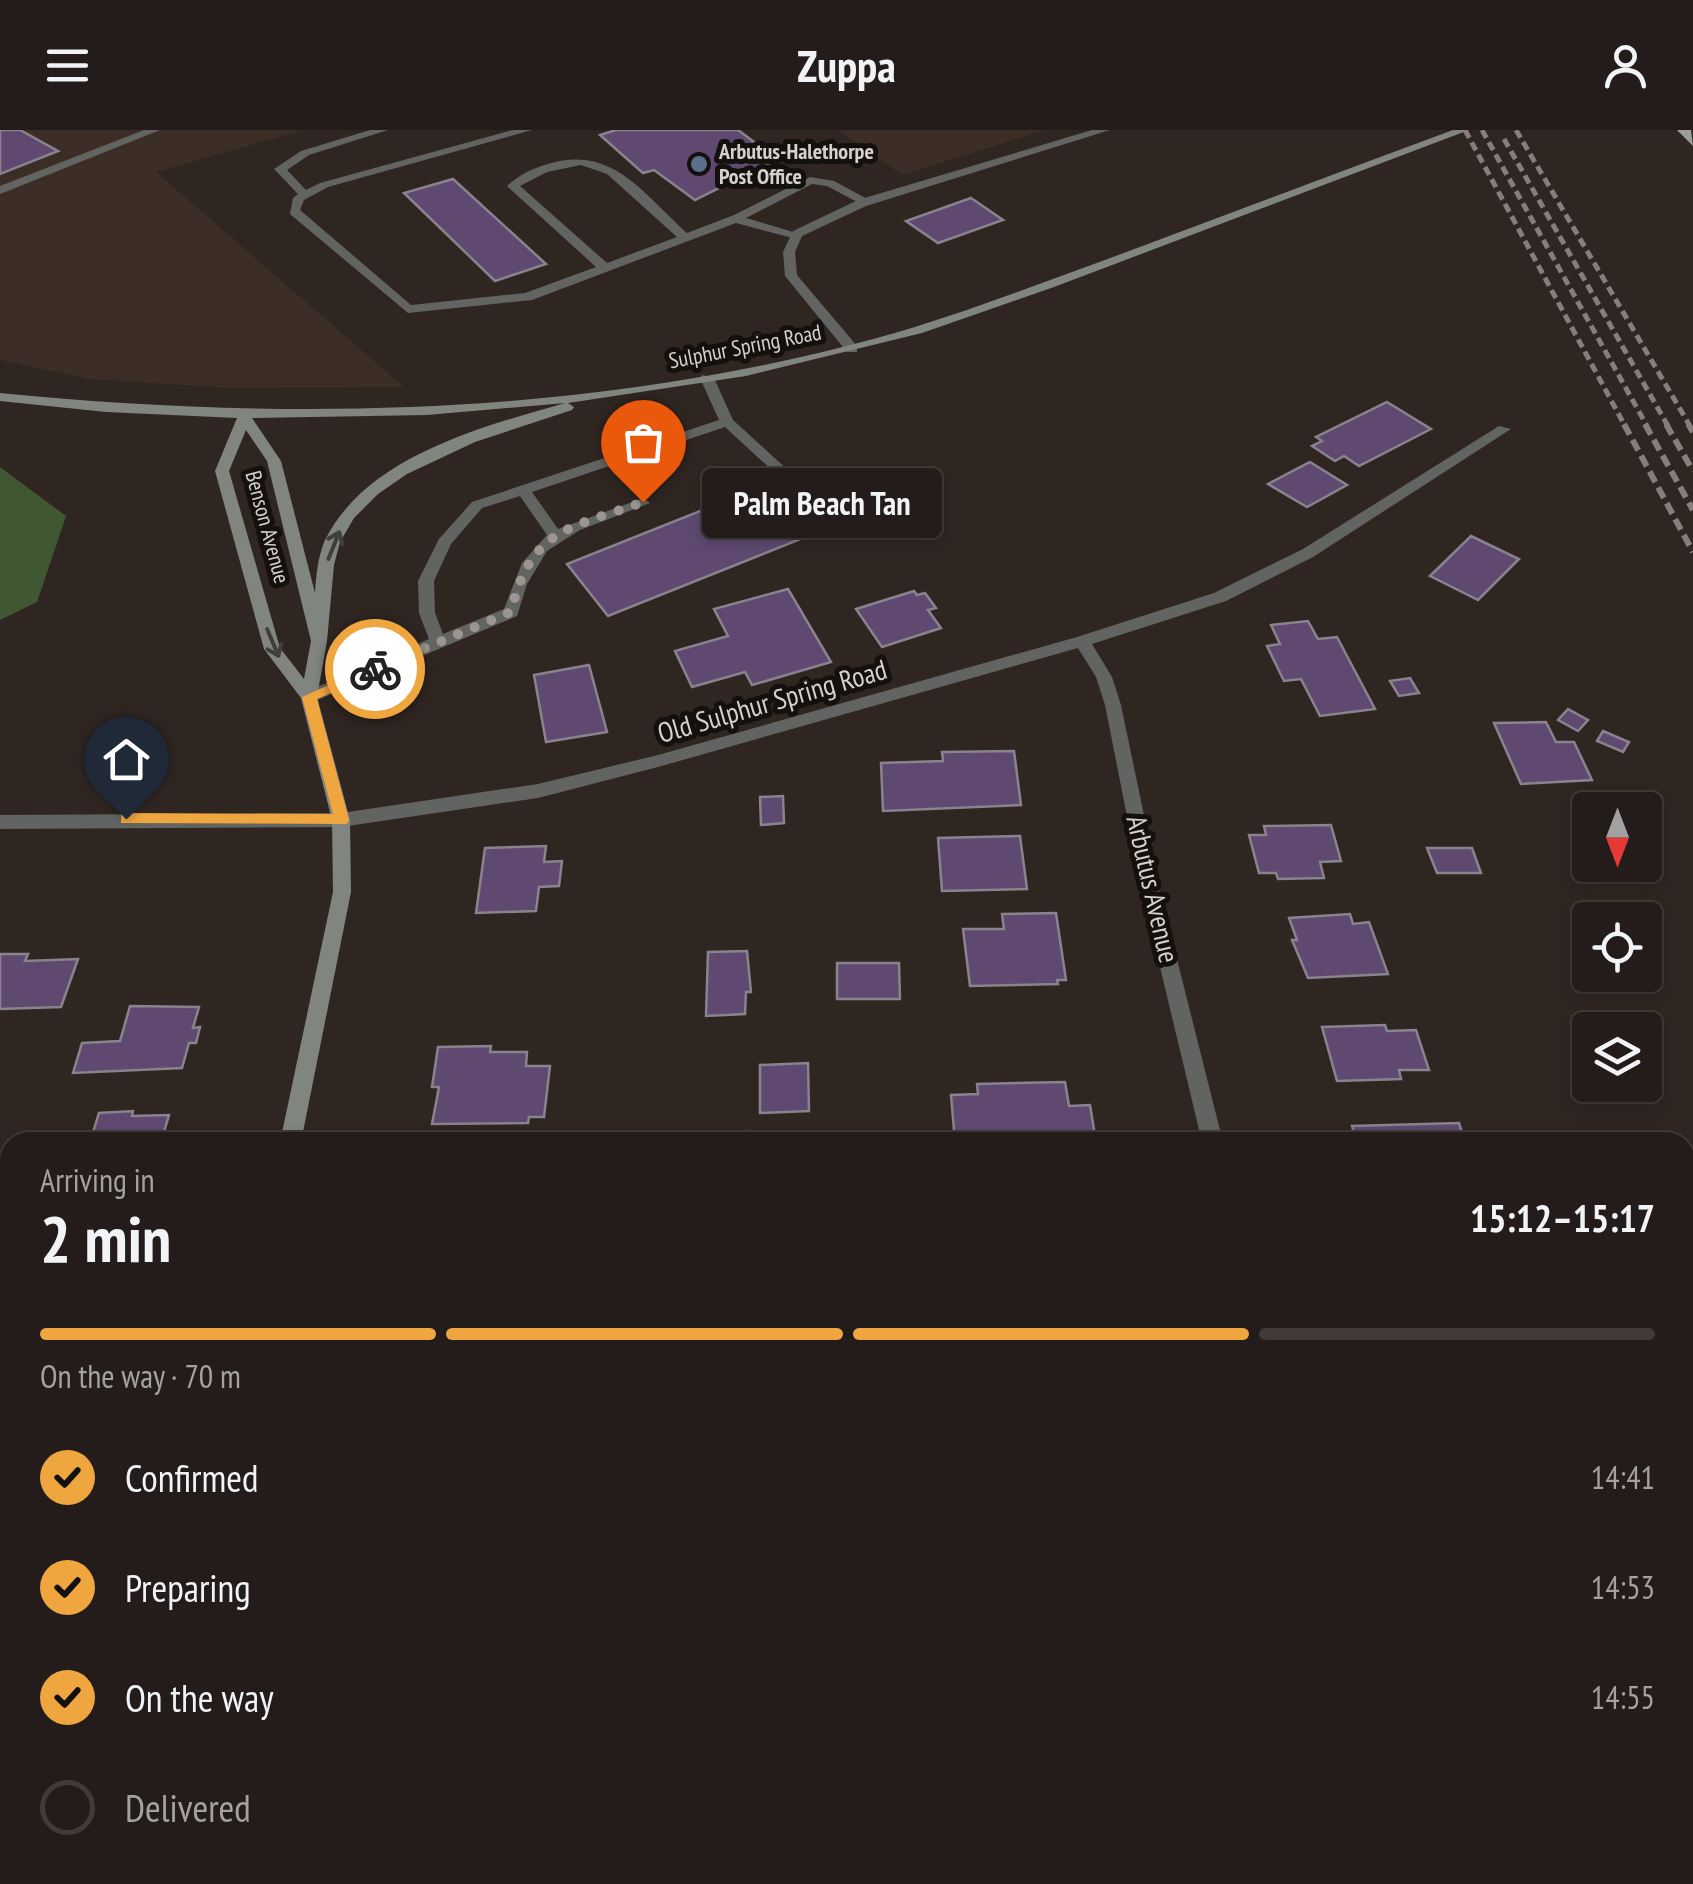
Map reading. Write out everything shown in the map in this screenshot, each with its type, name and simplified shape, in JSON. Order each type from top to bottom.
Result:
[{"type":"main road","name":"Sulphur Spring Road","points":[[0,397],[84,407],[244,417],[493,406],[706,378],[852,349],[1010,299],[1462,130]]},
{"type":"main road","points":[[1684,130],[1693,142]]},
{"type":"main road","points":[[319,641],[334,538],[358,508],[387,482],[414,463],[458,442],[606,394]]},
{"type":"main road","name":"Benson Avenue","points":[[244,417],[274,461],[319,641],[309,697]]},
{"type":"main road","name":"Benson Avenue","points":[[244,417],[222,472],[272,649],[309,697],[342,820],[342,892],[292,1132]]},
{"type":"street","points":[[0,190],[132,132],[154,130]]},
{"type":"street","points":[[304,194],[280,170],[305,152],[382,130]]},
{"type":"street","points":[[526,130],[324,184],[304,194],[294,212],[408,309],[528,297],[735,219],[810,180],[830,183],[865,202]]},
{"type":"street","points":[[852,349],[792,276],[789,252],[806,226],[865,202],[1104,130]]},
{"type":"street","points":[[605,268],[513,186],[539,170],[577,162],[601,164],[686,238]]},
{"type":"street","points":[[735,219],[796,236]]},
{"type":"street","points":[[706,378],[727,422],[819,506]]},
{"type":"street","points":[[438,642],[427,613],[426,581],[444,542],[476,506],[727,422]]},
{"type":"street","name":"Old Sulphur Spring Road","points":[[0,822],[342,820],[538,791],[818,718],[1082,641],[1258,582],[1504,430]]},
{"type":"street","points":[[523,490],[555,534]]},
{"type":"street","points":[[309,697],[511,612],[519,578],[538,547],[555,534],[643,502]]},
{"type":"street","name":"Arbutus Avenue","points":[[1082,641],[1104,677],[1113,704],[1151,892],[1211,1132]]},
{"type":"shaded area","points":[[0,130],[303,130],[156,172],[404,387],[229,388],[90,379],[0,360]]},
{"type":"shaded area","points":[[838,130],[1045,130],[902,175]]},
{"type":"green space","points":[[0,467],[66,516],[37,602],[0,620]]},
{"type":"building","points":[[0,130],[20,130],[58,151],[0,174]]},
{"type":"building","name":"Arbutus-Halethorpe Post Office","points":[[616,130],[738,130],[777,159],[695,200],[654,170],[643,173],[600,135]]},
{"type":"building","points":[[453,179],[546,264],[495,281],[404,193]]},
{"type":"building","points":[[971,198],[1003,220],[938,243],[906,221]]},
{"type":"building","points":[[1387,402],[1431,429],[1359,466],[1344,456],[1335,461],[1312,446],[1322,441],[1316,437]]},
{"type":"building","points":[[1310,462],[1347,485],[1307,507],[1268,484]]},
{"type":"building","points":[[758,488],[803,538],[608,616],[567,564]]},
{"type":"building","points":[[1471,536],[1519,559],[1478,600],[1430,576]]},
{"type":"building","points":[[788,589],[831,662],[752,685],[745,672],[692,687],[675,651],[728,636],[714,609]]},
{"type":"building","points":[[914,591],[917,595],[925,593],[936,608],[928,610],[941,628],[882,647],[856,609]]},
{"type":"building","points":[[1308,621],[1318,639],[1337,637],[1375,709],[1320,716],[1301,679],[1284,681],[1267,646],[1280,644],[1271,625]]},
{"type":"building","points":[[589,665],[607,732],[546,742],[534,675]]},
{"type":"building","points":[[1410,678],[1419,693],[1399,696],[1390,681]]},
{"type":"building","points":[[1568,709],[1588,720],[1578,731],[1558,720]]},
{"type":"building","points":[[1546,722],[1556,742],[1574,742],[1592,780],[1521,784],[1494,723]]},
{"type":"building","points":[[1603,731],[1629,742],[1623,752],[1597,741]]},
{"type":"building","points":[[1014,751],[1021,805],[883,811],[881,763],[943,761],[942,752]]},
{"type":"building","points":[[783,796],[784,823],[761,825],[760,797]]},
{"type":"building","points":[[1331,825],[1341,861],[1320,862],[1324,878],[1278,879],[1276,873],[1259,873],[1249,835],[1266,835],[1264,826]]},
{"type":"building","points":[[1020,836],[1027,889],[942,891],[938,838]]},
{"type":"building","points":[[546,846],[544,862],[562,861],[559,886],[539,887],[536,911],[476,913],[485,848]]},
{"type":"building","points":[[1427,848],[1472,848],[1481,873],[1437,873]]},
{"type":"building","points":[[1056,913],[1066,980],[1057,980],[1058,984],[970,986],[963,929],[1004,929],[1002,914]]},
{"type":"building","points":[[1350,914],[1353,924],[1369,922],[1388,974],[1308,978],[1292,940],[1297,940],[1289,918]]},
{"type":"building","points":[[747,951],[751,992],[746,992],[745,1014],[706,1016],[708,952]]},
{"type":"building","points":[[0,954],[28,954],[25,961],[78,959],[61,1007],[0,1009]]},
{"type":"building","points":[[837,963],[899,963],[900,999],[837,999]]},
{"type":"building","points":[[130,1006],[199,1007],[193,1028],[200,1027],[196,1043],[189,1043],[182,1068],[73,1073],[82,1043],[120,1041]]},
{"type":"building","points":[[1385,1025],[1387,1031],[1416,1030],[1429,1070],[1399,1070],[1401,1079],[1337,1081],[1322,1027]]},
{"type":"building","points":[[491,1046],[490,1052],[527,1052],[526,1066],[550,1066],[544,1117],[529,1117],[528,1123],[432,1124],[439,1087],[432,1087],[438,1047]]},
{"type":"building","points":[[808,1063],[809,1111],[760,1113],[760,1065]]},
{"type":"building","points":[[1065,1082],[1069,1106],[1090,1105],[1094,1132],[954,1132],[951,1095],[978,1094],[977,1084]]},
{"type":"building","points":[[99,1113],[169,1115],[164,1132],[93,1132]]},
{"type":"building","points":[[1459,1123],[1462,1132],[1354,1132],[1352,1126]]},
{"type":"railway","points":[[1465,130],[1625,426]]},
{"type":"railway","points":[[1482,130],[1647,426]]},
{"type":"railway","points":[[1516,130],[1690,426]]},
{"type":"railway","points":[[1504,139],[1668,426]]},
{"type":"railway","points":[[1624,424],[1693,552]]},
{"type":"railway","points":[[1645,424],[1693,510]]},
{"type":"railway","points":[[1666,424],[1693,471]]},
{"type":"railway","points":[[1688,424],[1693,432]]},
{"type":"way so far","points":[[375,669],[511,612],[519,578],[538,547],[555,534],[643,502]]},
{"type":"place","name":"Arbutus-Halethorpe Post Office","points":[[699,164]]},
{"type":"place","name":"Palm Beach Tan","points":[[643,502]]},
{"type":"route","points":[[126,819],[342,820],[309,697],[375,669]]}]
